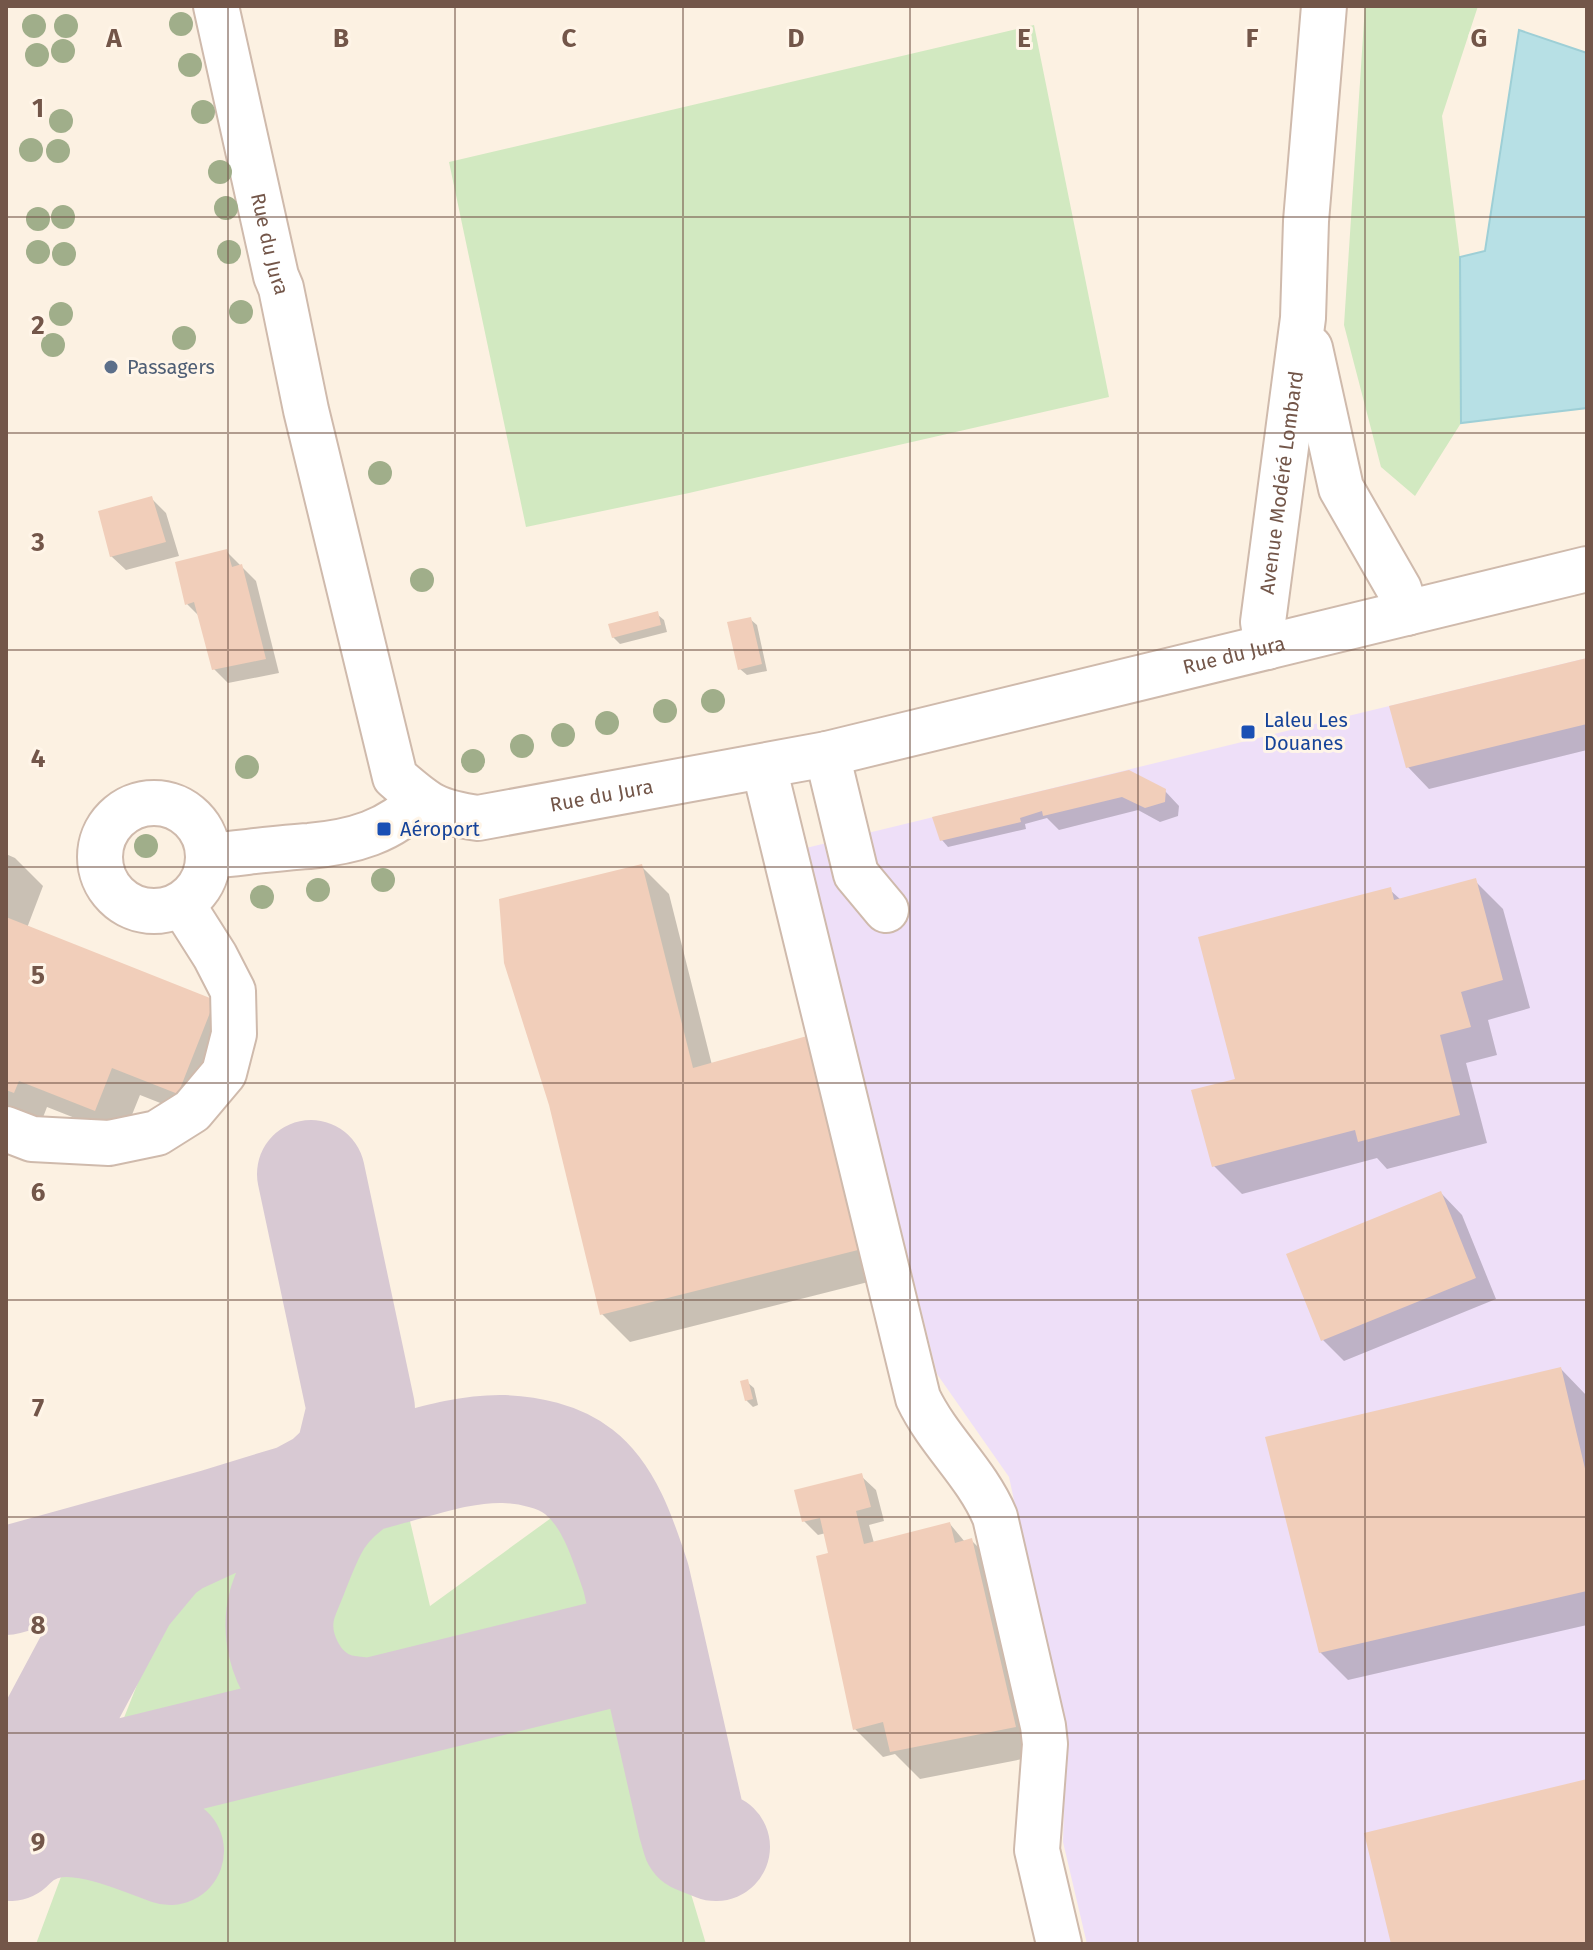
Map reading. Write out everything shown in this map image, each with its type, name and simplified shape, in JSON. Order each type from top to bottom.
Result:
[{"type":"street","name":"Rue du Jura","points":[[216,6],[306,410],[395,777],[445,814],[478,818],[827,754],[1587,569]]},
{"type":"street","name":"Avenue Modéré Lombard","points":[[1267,647],[1263,622],[1303,318],[1306,221],[1324,6]]},
{"type":"street","name":"Avenue Modéré Lombard","points":[[1303,318],[1341,488],[1399,589],[1407,613]]},
{"type":"street","points":[[827,754],[856,874],[886,910]]},
{"type":"street","points":[[764,767],[918,1398],[937,1432],[984,1490],[995,1517],[1043,1726],[1045,1744],[1037,1850],[1059,1944]]},
{"type":"street","points":[[209,856],[324,846],[365,836],[406,816],[421,799]]},
{"type":"street","points":[[143,803],[162,803],[180,809],[195,821],[205,837],[208,869],[197,891],[182,904],[165,910],[145,911],[128,905],[113,893],[103,876],[99,857],[102,839],[111,822],[126,810],[143,803]]},
{"type":"street","points":[[6,1129],[32,1139],[109,1143],[157,1133],[192,1111],[224,1073],[234,1034],[233,991],[182,904]]},
{"type":"shaded area","points":[[1587,658],[1587,1944],[1087,1944],[1063,1842],[1066,1741],[1009,1477],[937,1374],[806,848]]},
{"type":"green space","points":[[1365,6],[1478,6],[1442,116],[1460,257],[1461,423],[1415,496],[1381,467],[1344,325]]},
{"type":"green space","points":[[1034,25],[1109,397],[526,527],[449,162]]},
{"type":"green space","points":[[406,1504],[430,1606],[558,1513],[572,1518],[583,1533],[706,1944],[36,1944],[68,1858],[151,1894],[187,1805],[102,1773],[162,1622],[189,1574]]},
{"type":"water","points":[[1519,30],[1587,53],[1587,408],[1461,423],[1460,257],[1485,251]]},
{"type":"building","points":[[152,496],[166,542],[110,557],[98,511]]},
{"type":"building","points":[[227,549],[232,567],[242,564],[266,659],[212,670],[194,602],[185,605],[175,562]]},
{"type":"building","points":[[658,611],[661,625],[612,638],[608,624]]},
{"type":"building","points":[[751,617],[762,664],[738,670],[727,622]]},
{"type":"building","points":[[1587,658],[1587,724],[1406,768],[1389,706]]},
{"type":"building","points":[[1129,770],[1166,789],[1165,802],[1145,808],[1122,797],[1043,816],[1042,811],[1020,818],[1021,822],[940,841],[932,817]]},
{"type":"building","points":[[642,864],[693,1068],[807,1036],[858,1250],[600,1315],[549,1105],[504,963],[499,899]]},
{"type":"building","points":[[1476,878],[1503,980],[1461,992],[1471,1027],[1440,1035],[1460,1115],[1358,1142],[1355,1130],[1212,1167],[1191,1090],[1235,1079],[1198,937],[1391,887],[1394,900]]},
{"type":"building","points":[[6,917],[215,1000],[178,1094],[112,1068],[95,1111],[19,1081],[14,1093],[6,1090]]},
{"type":"building","points":[[1441,1191],[1476,1278],[1321,1341],[1286,1254]]},
{"type":"building","points":[[1561,1367],[1587,1477],[1587,1591],[1319,1653],[1265,1437]]},
{"type":"building","points":[[748,1379],[753,1399],[745,1401],[740,1381]]},
{"type":"building","points":[[862,1473],[871,1507],[856,1511],[864,1544],[950,1522],[955,1543],[972,1538],[1016,1727],[890,1752],[883,1722],[853,1730],[816,1556],[828,1553],[820,1518],[802,1522],[794,1490]]},
{"type":"building","points":[[1587,1779],[1587,1944],[1391,1944],[1364,1833]]},
{"type":"taxiway","points":[[301,1496],[325,1483],[341,1468],[350,1454],[361,1409],[311,1174]]},
{"type":"taxiway","points":[[215,1523],[346,1483],[461,1453],[489,1449],[523,1451],[571,1466],[599,1494],[621,1535],[636,1578],[696,1839],[716,1847]]},
{"type":"taxiway","points":[[362,1478],[327,1508],[313,1529],[282,1605],[280,1637],[291,1668],[311,1693],[339,1708],[370,1712]]},
{"type":"taxiway","points":[[6,1581],[215,1523],[176,1541],[159,1553],[124,1595],[46,1741],[6,1835]]},
{"type":"taxiway","points":[[6,1835],[40,1801],[78,1784],[603,1655]]},
{"type":"taxiway","points":[[10,1847],[27,1833],[46,1825],[67,1823],[110,1830],[170,1851]]},
{"type":"place","name":"Passagers","points":[[111,367]]},
{"type":"place","name":"Laleu Les Douanes","points":[[1248,732]]},
{"type":"place","name":"Aéroport","points":[[384,829]]}]
